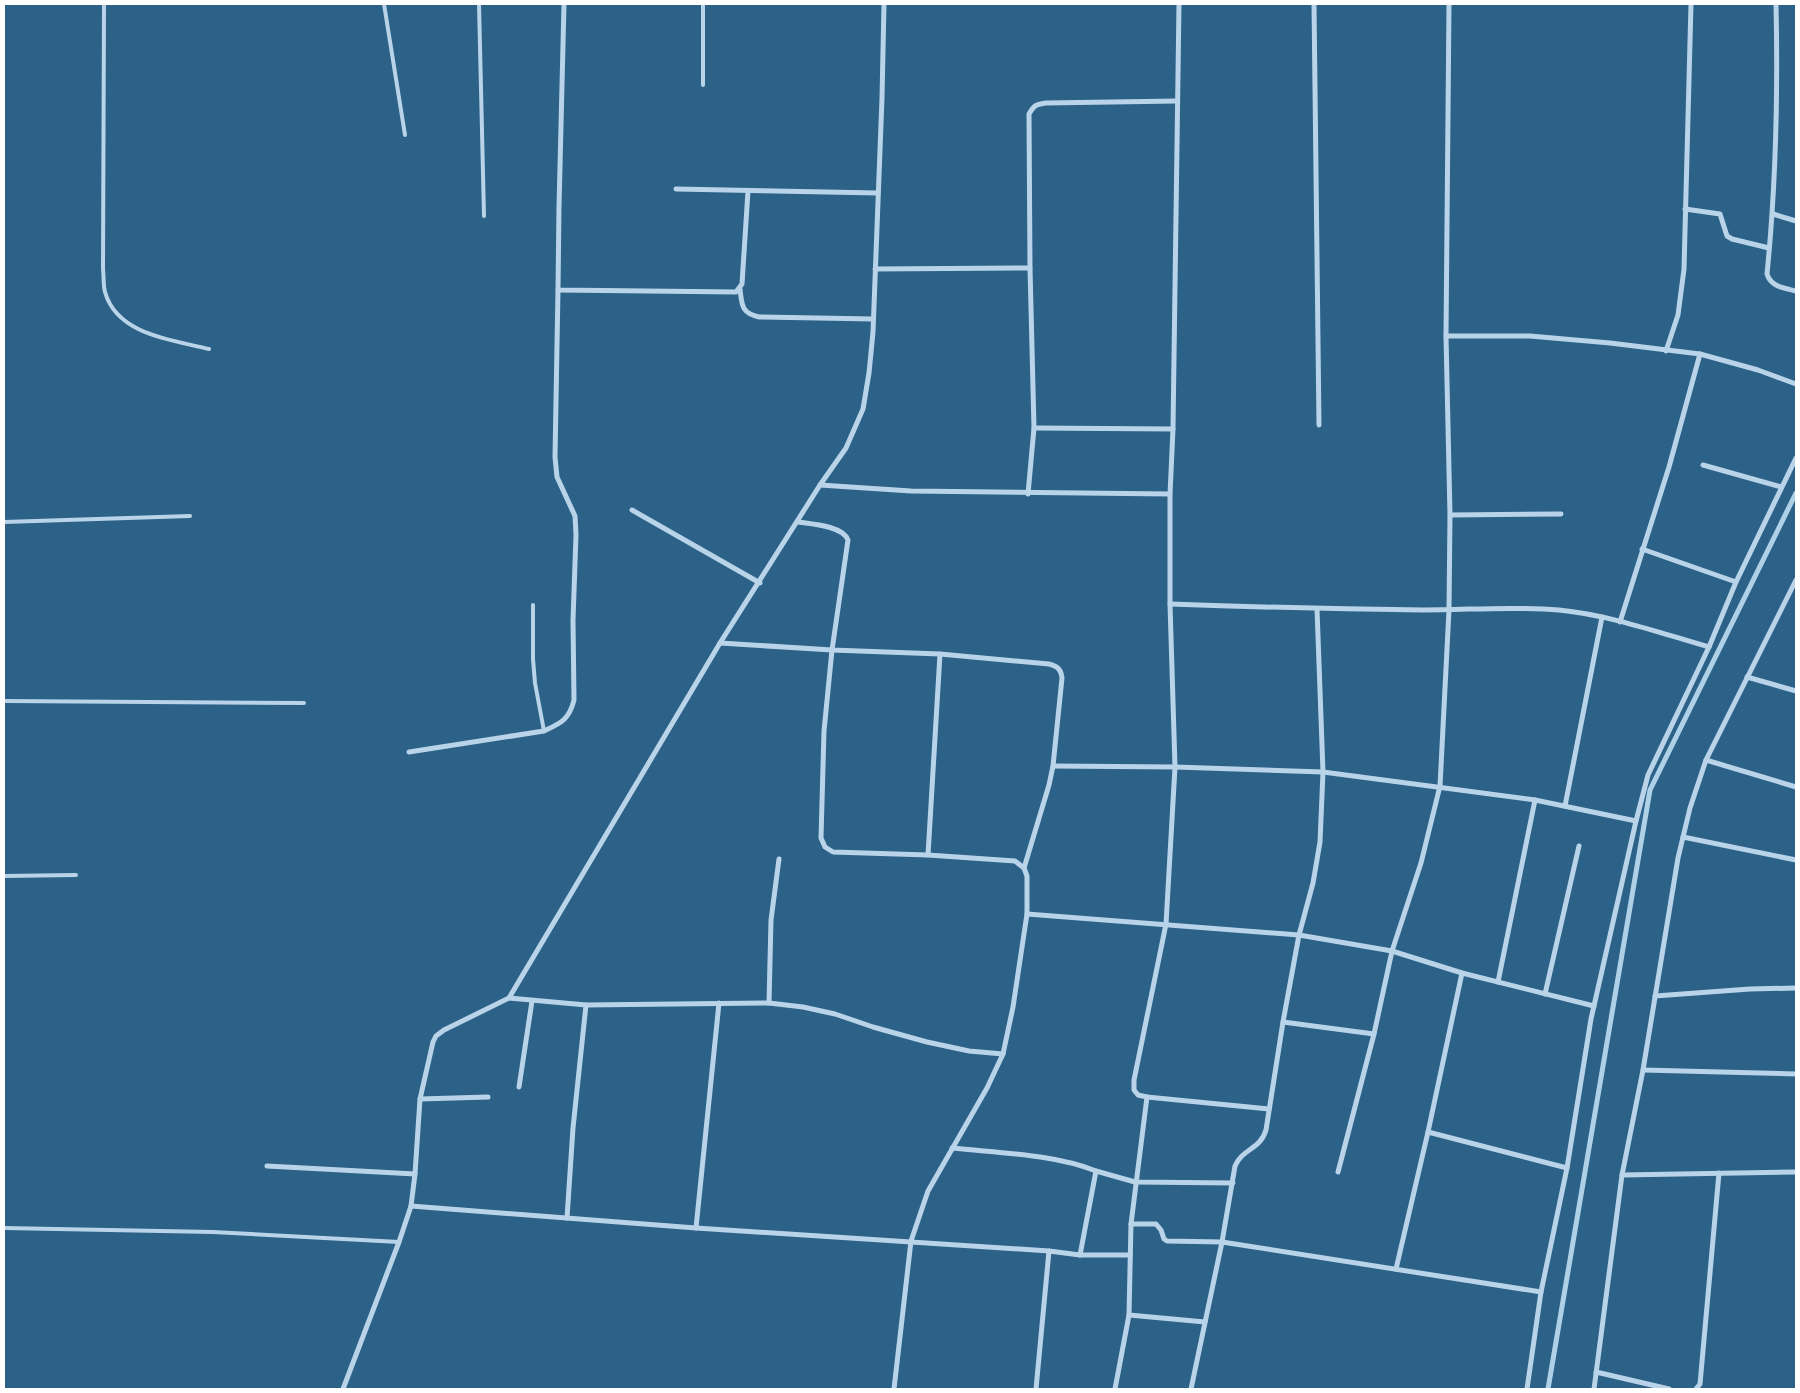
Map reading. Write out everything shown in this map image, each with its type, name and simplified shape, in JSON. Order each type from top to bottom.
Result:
[{"type":"street","points":[[409,752],[544,731],[562,722],[571,712],[574,700],[572,620],[576,535],[575,516],[557,477],[555,457],[564,4]]},
{"type":"street","points":[[343,1389],[399,1242],[410,1206],[415,1174],[420,1099],[430,1050],[436,1036],[444,1030],[509,998],[720,643],[820,485],[846,448],[863,409],[874,319],[884,4]]},
{"type":"street","points":[[1179,4],[1173,429],[1170,494],[1170,604],[1174,767],[1166,924],[1134,1080],[1134,1090],[1138,1096],[1147,1098],[1269,1109]]},
{"type":"street","points":[[1314,4],[1320,425]]},
{"type":"street","points":[[1338,1172],[1374,1034],[1392,951],[1421,863],[1440,786],[1449,610],[1450,515],[1446,336],[1449,4]]},
{"type":"street","points":[[1666,351],[1678,315],[1684,269],[1691,4]]},
{"type":"street","points":[[1776,4],[1777,62],[1773,214],[1767,274],[1769,281],[1776,286],[1796,291]]},
{"type":"street","points":[[1028,494],[1034,428],[1029,114],[1033,107],[1046,103],[1177,101]]},
{"type":"street","points":[[676,189],[878,193]]},
{"type":"street","points":[[748,190],[742,284],[740,289],[742,305],[746,312],[752,316],[759,317],[874,319]]},
{"type":"street","points":[[1685,209],[1720,214],[1727,236],[1769,248]]},
{"type":"street","points":[[1773,214],[1796,222]]},
{"type":"street","points":[[875,269],[1030,268]]},
{"type":"street","points":[[558,290],[730,293],[740,289]]},
{"type":"street","points":[[1446,336],[1530,336],[1700,354],[1758,370],[1796,384]]},
{"type":"street","points":[[1620,622],[1669,467],[1700,354]]},
{"type":"street","points":[[1034,428],[1173,429]]},
{"type":"street","points":[[1527,1389],[1541,1292],[1567,1168],[1594,1006],[1648,775],[1709,647],[1736,582],[1796,458]]},
{"type":"street","points":[[1703,465],[1781,487]]},
{"type":"street","points":[[820,485],[911,491],[1028,494],[1170,494]]},
{"type":"street","points":[[632,510],[760,582]]},
{"type":"street","points":[[1450,515],[1561,514]]},
{"type":"street","points":[[798,522],[838,529],[846,535],[848,540],[832,650],[824,731],[821,838],[825,847],[833,852],[928,855],[1016,861],[1024,868],[1027,876],[1027,914],[1013,1007],[1003,1054],[987,1088],[928,1191],[911,1241],[894,1389]]},
{"type":"street","points":[[1642,549],[1736,582]]},
{"type":"street","points":[[1594,1389],[1622,1174],[1643,1070],[1678,858],[1690,808],[1706,760],[1796,580]]},
{"type":"street","points":[[1170,604],[1317,609],[1449,610],[1517,607],[1560,610],[1602,617],[1709,647]]},
{"type":"street","points":[[1191,1389],[1236,1166],[1239,1157],[1263,1139],[1266,1130],[1282,1022],[1299,936],[1313,883],[1320,842],[1324,772],[1317,609]]},
{"type":"street","points":[[1566,806],[1602,617]]},
{"type":"street","points":[[720,643],[940,654],[1049,664],[1059,668],[1062,672],[1062,678],[1053,766],[1024,868]]},
{"type":"street","points":[[928,855],[940,654]]},
{"type":"street","points":[[1747,677],[1796,690]]},
{"type":"street","points":[[1706,760],[1796,787]]},
{"type":"street","points":[[1053,766],[1174,767],[1324,772],[1535,800],[1636,821]]},
{"type":"street","points":[[1498,982],[1535,800]]},
{"type":"street","points":[[1683,837],[1796,860]]},
{"type":"street","points":[[1545,994],[1579,846]]},
{"type":"street","points":[[769,1003],[771,920],[779,859]]},
{"type":"street","points":[[1027,914],[1299,936],[1392,951],[1498,982],[1594,1006]]},
{"type":"street","points":[[1396,1270],[1462,972]]},
{"type":"street","points":[[1655,996],[1750,988],[1796,988]]},
{"type":"street","points":[[509,998],[586,1005],[769,1003],[803,1007],[835,1014],[926,1042],[969,1051],[1003,1054]]},
{"type":"street","points":[[519,1087],[532,1001]]},
{"type":"street","points":[[696,1228],[720,1003]]},
{"type":"street","points":[[567,1218],[573,1128],[586,1005]]},
{"type":"street","points":[[1282,1022],[1374,1034]]},
{"type":"street","points":[[1643,1070],[1796,1074]]},
{"type":"street","points":[[420,1099],[488,1097]]},
{"type":"street","points":[[1115,1389],[1129,1315],[1131,1224],[1147,1098]]},
{"type":"street","points":[[1428,1132],[1567,1168]]},
{"type":"street","points":[[952,1148],[1060,1160],[1135,1182],[1232,1183]]},
{"type":"street","points":[[267,1166],[415,1174]]},
{"type":"street","points":[[1080,1255],[1096,1170]]},
{"type":"street","points":[[1622,1174],[1796,1172]]},
{"type":"street","points":[[1696,1389],[1700,1384],[1719,1173]]},
{"type":"street","points":[[410,1206],[696,1228],[1049,1251],[1080,1255],[1130,1255]]},
{"type":"street","points":[[1131,1224],[1156,1224],[1162,1230],[1164,1239],[1167,1241],[1222,1242],[1541,1292]]},
{"type":"street","points":[[1036,1389],[1049,1251]]},
{"type":"street","points":[[1129,1315],[1205,1322]]},
{"type":"street","points":[[1596,1372],[1669,1389]]},
{"type":"lane","points":[[104,4],[103,269],[105,292],[112,308],[126,322],[142,331],[209,349]]},
{"type":"lane","points":[[384,4],[405,135]]},
{"type":"lane","points":[[479,4],[484,216]]},
{"type":"lane","points":[[703,85],[704,4]]},
{"type":"lane","points":[[4,522],[190,516]]},
{"type":"lane","points":[[533,605],[533,667],[544,731]]},
{"type":"lane","points":[[4,701],[304,703]]},
{"type":"lane","points":[[4,876],[76,875]]},
{"type":"lane","points":[[4,1228],[213,1232],[399,1242]]},
{"type":"waterway","points":[[1548,1389],[1650,790],[1796,493]]}]
